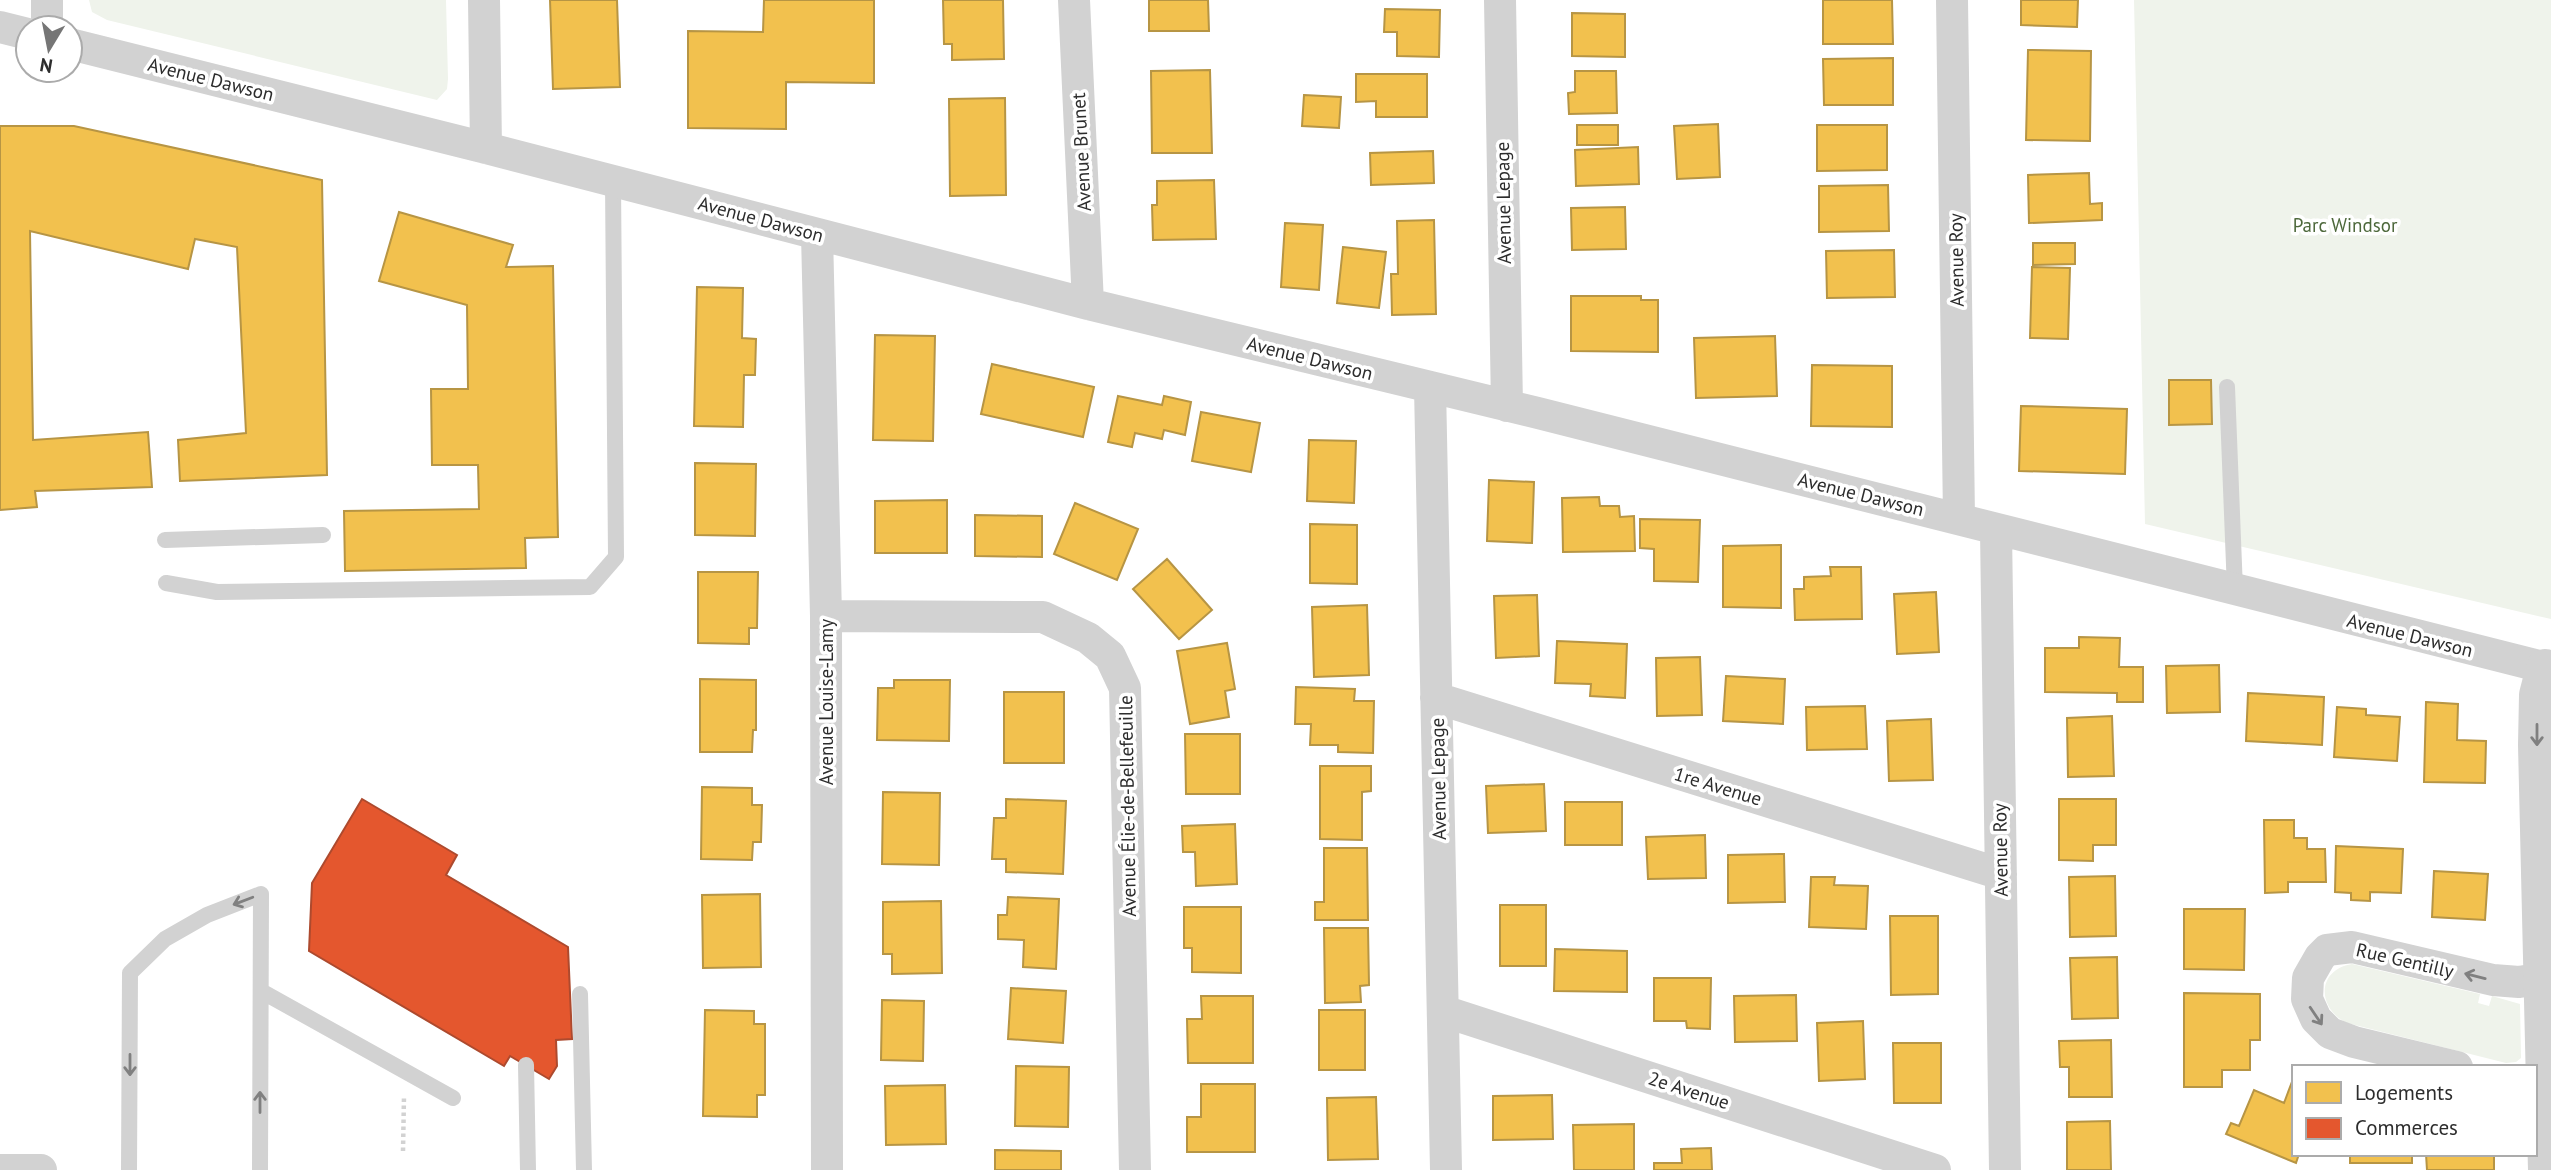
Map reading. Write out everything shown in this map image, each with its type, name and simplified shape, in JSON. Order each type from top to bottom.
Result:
[{"type":"street","points":[[484,0],[486,148]]},
{"type":"street","name":"Avenue Brunet","points":[[1073,0],[1088,304]]},
{"type":"street","name":"Avenue Lepage","points":[[1500,0],[1507,406]]},
{"type":"street","name":"Avenue Roy","points":[[1952,0],[1959,519]]},
{"type":"street","name":"Avenue Dawson","points":[[84,48],[486,148],[1088,304],[1507,406],[2548,669]]},
{"type":"street","name":"Avenue Louise-Lamy","points":[[817,233],[826,616],[827,1170]]},
{"type":"street","name":"Avenue Lepage","points":[[1430,387],[1446,1170]]},
{"type":"street","name":"Avenue Roy","points":[[1996,530],[2005,1170]]},
{"type":"street","name":"Avenue Élie-de-Bellefeuille","points":[[826,616],[1043,617],[1088,638],[1110,656],[1125,688],[1135,1170]]},
{"type":"street","points":[[2547,1170],[2540,1087],[2543,978],[2537,706],[2548,669]]},
{"type":"street","name":"1re Avenue","points":[[1436,698],[2001,874]]},
{"type":"street","name":"Rue Gentilly","points":[[2449,1065],[2354,1042],[2330,1033],[2316,1019],[2307,999],[2308,978],[2320,957],[2327,950],[2352,947],[2493,980],[2519,982],[2543,978]]},
{"type":"street","name":"2e Avenue","points":[[1443,1011],[1935,1170]]},
{"type":"street","points":[[0,1170],[41,1170]]},
{"type":"lane","points":[[166,583],[217,592],[590,587],[616,557],[613,181]]},
{"type":"lane","points":[[2227,387],[2235,590]]},
{"type":"lane","points":[[165,540],[323,535]]},
{"type":"lane","points":[[129,1170],[130,973],[165,939],[207,915],[261,894],[260,1170]]},
{"type":"lane","points":[[261,991],[453,1098]]},
{"type":"lane","points":[[580,994],[584,1170]]},
{"type":"lane","points":[[526,1065],[528,1170]]},
{"type":"path","points":[[403,1151],[404,1090]]},
{"type":"green space","points":[[89,0],[446,0],[447,89],[437,100],[107,20],[92,12]]},
{"type":"green space","name":"Parc Windsor","points":[[2134,0],[2551,0],[2551,619],[2145,524]]},
{"type":"green space","points":[[2352,964],[2480,994],[2478,1003],[2489,1006],[2492,996],[2520,1004],[2521,1058],[2516,1062],[2506,1063],[2347,1023],[2330,1009],[2325,990],[2332,974]]},
{"type":"building: Logements","points":[[550,0],[617,0],[620,87],[553,89]]},
{"type":"building: Logements","points":[[764,0],[874,0],[874,83],[786,82],[786,129],[688,128],[688,31],[763,32]]},
{"type":"building: Logements","points":[[943,0],[1003,0],[1004,59],[952,60],[952,44],[944,44]]},
{"type":"building: Logements","points":[[1149,0],[1208,0],[1209,31],[1149,31]]},
{"type":"building: Logements","points":[[1823,0],[1892,0],[1893,44],[1823,44]]},
{"type":"building: Logements","points":[[2021,0],[2078,0],[2077,27],[2021,25]]},
{"type":"building: Logements","points":[[1385,9],[1440,10],[1439,57],[1397,56],[1397,32],[1384,32]]},
{"type":"building: Logements","points":[[1572,13],[1625,14],[1625,57],[1572,56]]},
{"type":"building: Logements","points":[[2028,50],[2091,51],[2090,141],[2026,140]]},
{"type":"building: Logements","points":[[1893,58],[1893,105],[1824,105],[1823,59]]},
{"type":"building: Logements","points":[[1210,70],[1212,153],[1152,153],[1151,71]]},
{"type":"building: Logements","points":[[1575,71],[1616,71],[1617,113],[1569,114],[1568,93],[1575,92]]},
{"type":"building: Logements","points":[[1356,74],[1427,74],[1427,117],[1376,117],[1376,101],[1356,102]]},
{"type":"building: Logements","points":[[1304,95],[1341,97],[1339,128],[1302,126]]},
{"type":"building: Logements","points":[[1005,98],[1006,195],[950,196],[949,99]]},
{"type":"building: Logements","points":[[1718,124],[1720,177],[1677,179],[1674,126]]},
{"type":"building: Logements","points":[[1577,125],[1618,125],[1618,145],[1577,145]]},
{"type":"building: Logements","points":[[1817,125],[1887,125],[1887,170],[1817,171]]},
{"type":"building: Logements","points":[[0,126],[74,126],[322,180],[327,475],[180,481],[178,440],[246,433],[237,247],[195,239],[188,269],[30,231],[33,440],[148,432],[152,487],[35,491],[37,507],[0,510]]},
{"type":"building: Logements","points":[[1638,147],[1639,184],[1576,186],[1575,150]]},
{"type":"building: Logements","points":[[1433,151],[1434,183],[1371,185],[1370,153]]},
{"type":"building: Logements","points":[[2089,173],[2090,204],[2102,203],[2102,220],[2029,223],[2028,175]]},
{"type":"building: Logements","points":[[1214,180],[1216,239],[1153,240],[1152,205],[1157,205],[1157,181]]},
{"type":"building: Logements","points":[[1888,185],[1889,231],[1819,232],[1819,186]]},
{"type":"building: Logements","points":[[1625,207],[1626,249],[1572,250],[1571,208]]},
{"type":"building: Logements","points":[[399,212],[513,245],[506,267],[553,266],[558,537],[525,538],[526,568],[345,571],[344,511],[479,509],[478,465],[432,465],[431,389],[468,389],[467,305],[379,281]]},
{"type":"building: Logements","points":[[1434,220],[1436,314],[1392,315],[1391,274],[1398,274],[1397,221]]},
{"type":"building: Logements","points":[[1285,223],[1323,225],[1319,290],[1281,287]]},
{"type":"building: Logements","points":[[2033,243],[2075,243],[2075,264],[2033,265]]},
{"type":"building: Logements","points":[[1343,247],[1386,252],[1379,308],[1337,303]]},
{"type":"building: Logements","points":[[1894,250],[1895,297],[1827,298],[1826,251]]},
{"type":"building: Logements","points":[[2032,267],[2070,268],[2068,339],[2030,338]]},
{"type":"building: Logements","points":[[697,287],[743,288],[742,338],[756,339],[755,375],[744,375],[743,427],[694,426]]},
{"type":"building: Logements","points":[[1571,296],[1641,296],[1641,300],[1658,300],[1658,352],[1571,351]]},
{"type":"building: Logements","points":[[875,335],[935,336],[933,441],[873,440]]},
{"type":"building: Logements","points":[[1775,336],[1777,396],[1696,398],[1694,338]]},
{"type":"building: Logements","points":[[992,364],[1094,387],[1083,437],[981,414]]},
{"type":"building: Logements","points":[[1812,365],[1892,366],[1892,427],[1811,426]]},
{"type":"building: Logements","points":[[2169,380],[2211,380],[2212,424],[2169,425]]},
{"type":"building: Logements","points":[[1118,396],[1162,405],[1164,396],[1191,402],[1185,435],[1164,430],[1162,439],[1135,433],[1132,447],[1108,442]]},
{"type":"building: Logements","points":[[2021,406],[2127,409],[2125,474],[2019,471]]},
{"type":"building: Logements","points":[[1201,412],[1260,423],[1251,472],[1192,461]]},
{"type":"building: Logements","points":[[1309,440],[1356,441],[1354,503],[1307,501]]},
{"type":"building: Logements","points":[[695,463],[756,464],[755,536],[695,535]]},
{"type":"building: Logements","points":[[1489,480],[1534,482],[1532,543],[1487,541]]},
{"type":"building: Logements","points":[[1599,497],[1600,506],[1619,506],[1620,517],[1634,516],[1635,551],[1563,552],[1562,498]]},
{"type":"building: Logements","points":[[947,500],[947,553],[875,553],[875,501]]},
{"type":"building: Logements","points":[[1075,503],[1138,529],[1117,580],[1054,554]]},
{"type":"building: Logements","points":[[975,515],[1042,516],[1042,557],[975,556]]},
{"type":"building: Logements","points":[[1640,519],[1700,520],[1698,582],[1654,581],[1654,549],[1640,548]]},
{"type":"building: Logements","points":[[1310,524],[1357,525],[1357,584],[1310,583]]},
{"type":"building: Logements","points":[[1781,545],[1781,608],[1723,607],[1723,546]]},
{"type":"building: Logements","points":[[1167,559],[1212,610],[1179,639],[1133,589]]},
{"type":"building: Logements","points":[[1830,567],[1861,567],[1862,619],[1795,620],[1794,589],[1804,589],[1804,577],[1831,576]]},
{"type":"building: Logements","points":[[698,572],[758,572],[757,628],[749,628],[749,644],[698,643]]},
{"type":"building: Logements","points":[[1936,592],[1939,652],[1897,654],[1894,594]]},
{"type":"building: Logements","points":[[1537,595],[1539,656],[1496,658],[1494,596]]},
{"type":"building: Logements","points":[[1367,605],[1369,675],[1314,677],[1312,607]]},
{"type":"building: Logements","points":[[2079,637],[2120,638],[2119,667],[2143,667],[2143,702],[2117,702],[2117,693],[2045,692],[2045,648],[2079,648]]},
{"type":"building: Logements","points":[[1557,641],[1627,644],[1625,698],[1590,696],[1591,684],[1555,683]]},
{"type":"building: Logements","points":[[1227,643],[1235,689],[1225,691],[1229,717],[1190,724],[1177,651]]},
{"type":"building: Logements","points":[[1700,657],[1702,715],[1657,716],[1656,658]]},
{"type":"building: Logements","points":[[2219,665],[2220,712],[2167,713],[2166,666]]},
{"type":"building: Logements","points":[[1726,676],[1785,679],[1783,724],[1723,721]]},
{"type":"building: Logements","points":[[700,679],[756,680],[756,730],[753,730],[752,752],[700,752]]},
{"type":"building: Logements","points":[[894,680],[950,680],[949,741],[877,740],[878,688],[894,688]]},
{"type":"building: Logements","points":[[1296,687],[1355,689],[1354,701],[1374,701],[1373,753],[1338,752],[1338,745],[1310,745],[1311,724],[1295,724]]},
{"type":"building: Logements","points":[[1004,692],[1064,692],[1064,763],[1004,763]]},
{"type":"building: Logements","points":[[2248,693],[2324,697],[2322,745],[2246,741]]},
{"type":"building: Logements","points":[[2426,702],[2458,704],[2457,740],[2486,741],[2485,783],[2424,782]]},
{"type":"building: Logements","points":[[1865,706],[1867,749],[1807,750],[1806,707]]},
{"type":"building: Logements","points":[[2337,707],[2366,709],[2366,715],[2400,717],[2397,761],[2334,757]]},
{"type":"building: Logements","points":[[2112,716],[2114,776],[2068,777],[2067,718]]},
{"type":"building: Logements","points":[[1931,719],[1933,780],[1889,781],[1887,721]]},
{"type":"building: Logements","points":[[1185,734],[1240,734],[1240,794],[1186,794]]},
{"type":"building: Logements","points":[[1320,766],[1371,766],[1371,791],[1362,792],[1362,840],[1320,839]]},
{"type":"building: Logements","points":[[1544,784],[1546,831],[1488,833],[1486,786]]},
{"type":"building: Logements","points":[[702,787],[752,788],[752,805],[762,805],[761,842],[753,842],[752,860],[701,859]]},
{"type":"building: Logements","points":[[883,792],[940,793],[939,865],[882,864]]},
{"type":"building: Logements","points":[[1006,799],[1066,801],[1063,874],[1006,872],[1006,859],[992,859],[994,818],[1006,818]]},
{"type":"building: Logements","points":[[2059,799],[2116,799],[2116,845],[2093,845],[2093,861],[2059,860]]},
{"type":"building: Logements","points":[[1565,802],[1622,802],[1622,845],[1565,845]]},
{"type":"building: Logements","points":[[2264,820],[2294,820],[2294,838],[2307,838],[2307,849],[2325,849],[2326,882],[2288,882],[2288,892],[2265,893]]},
{"type":"building: Logements","points":[[1235,824],[1237,884],[1196,886],[1195,852],[1183,852],[1182,826]]},
{"type":"building: Logements","points":[[1705,835],[1706,878],[1648,879],[1646,837]]},
{"type":"building: Logements","points":[[2336,846],[2403,849],[2401,893],[2370,892],[2370,901],[2351,900],[2351,893],[2335,892]]},
{"type":"building: Logements","points":[[1324,848],[1367,848],[1368,920],[1315,920],[1315,902],[1324,902]]},
{"type":"building: Logements","points":[[1784,854],[1785,902],[1728,903],[1728,855]]},
{"type":"building: Logements","points":[[2434,871],[2488,874],[2485,920],[2432,917]]},
{"type":"building: Logements","points":[[2115,876],[2116,936],[2070,937],[2069,877]]},
{"type":"building: Logements","points":[[1811,877],[1835,877],[1834,885],[1868,886],[1866,929],[1809,927]]},
{"type":"building: Logements","points":[[760,894],[761,967],[703,968],[702,895]]},
{"type":"building: Logements","points":[[1008,897],[1059,899],[1056,969],[1023,967],[1024,940],[998,939],[998,915],[1007,915]]},
{"type":"building: Logements","points":[[941,901],[942,973],[892,974],[892,954],[883,954],[883,902]]},
{"type":"building: Logements","points":[[1500,905],[1546,905],[1546,966],[1500,966]]},
{"type":"building: Logements","points":[[1184,907],[1241,907],[1241,973],[1192,972],[1192,948],[1184,948]]},
{"type":"building: Logements","points":[[2184,909],[2245,909],[2244,970],[2184,969]]},
{"type":"building: Logements","points":[[1890,916],[1938,916],[1938,994],[1891,995]]},
{"type":"building: Logements","points":[[1324,928],[1368,928],[1369,985],[1360,986],[1361,1002],[1325,1003]]},
{"type":"building: Logements","points":[[1555,949],[1627,951],[1627,992],[1554,991]]},
{"type":"building: Logements","points":[[2117,957],[2118,1018],[2072,1019],[2070,958]]},
{"type":"building: Logements","points":[[1654,978],[1711,978],[1710,1029],[1687,1028],[1686,1021],[1654,1021]]},
{"type":"building: Logements","points":[[1011,988],[1066,991],[1063,1043],[1008,1039]]},
{"type":"building: Logements","points":[[2184,993],[2260,994],[2260,1040],[2250,1040],[2250,1070],[2222,1070],[2222,1087],[2184,1087]]},
{"type":"building: Logements","points":[[1796,995],[1797,1041],[1735,1042],[1734,996]]},
{"type":"building: Logements","points":[[1201,996],[1253,996],[1253,1063],[1188,1063],[1187,1019],[1202,1019]]},
{"type":"building: Logements","points":[[882,1000],[924,1001],[923,1061],[881,1060]]},
{"type":"building: Logements","points":[[705,1010],[754,1011],[754,1024],[765,1024],[765,1095],[757,1095],[757,1117],[703,1116]]},
{"type":"building: Logements","points":[[1319,1010],[1365,1010],[1365,1070],[1319,1070]]},
{"type":"building: Logements","points":[[1863,1021],[1865,1079],[1819,1081],[1817,1023]]},
{"type":"building: Logements","points":[[2111,1040],[2112,1097],[2069,1097],[2069,1067],[2060,1067],[2059,1041]]},
{"type":"building: Logements","points":[[1893,1043],[1941,1043],[1941,1103],[1894,1103]]},
{"type":"building: Logements","points":[[1016,1066],[1069,1067],[1068,1127],[1015,1126]]},
{"type":"building: Logements","points":[[2292,1082],[2292,1156],[2298,1156],[2296,1163],[2226,1134],[2231,1123],[2239,1126],[2254,1090],[2284,1103]]},
{"type":"building: Logements","points":[[1201,1084],[1255,1084],[1255,1152],[1187,1152],[1187,1117],[1201,1117]]},
{"type":"building: Logements","points":[[945,1085],[946,1144],[886,1145],[885,1086]]},
{"type":"building: Logements","points":[[1552,1095],[1553,1139],[1493,1140],[1493,1096]]},
{"type":"building: Logements","points":[[1376,1097],[1378,1159],[1328,1160],[1327,1098]]},
{"type":"building: Logements","points":[[2110,1121],[2111,1170],[2067,1170],[2067,1122]]},
{"type":"building: Logements","points":[[1634,1124],[1634,1170],[1574,1170],[1573,1125]]},
{"type":"building: Logements","points":[[1711,1148],[1712,1170],[1654,1170],[1654,1163],[1682,1163],[1681,1149]]},
{"type":"building: Logements","points":[[995,1150],[1061,1151],[1061,1170],[995,1170]]},
{"type":"building: Logements","points":[[2350,1156],[2412,1156],[2412,1163],[2350,1163]]},
{"type":"building: Logements","points":[[2426,1156],[2494,1156],[2494,1170],[2427,1170]]},
{"type":"building: Commerces","points":[[362,799],[457,855],[446,875],[568,947],[572,1039],[556,1040],[557,1066],[549,1079],[510,1056],[504,1066],[309,951],[312,883]]}]
